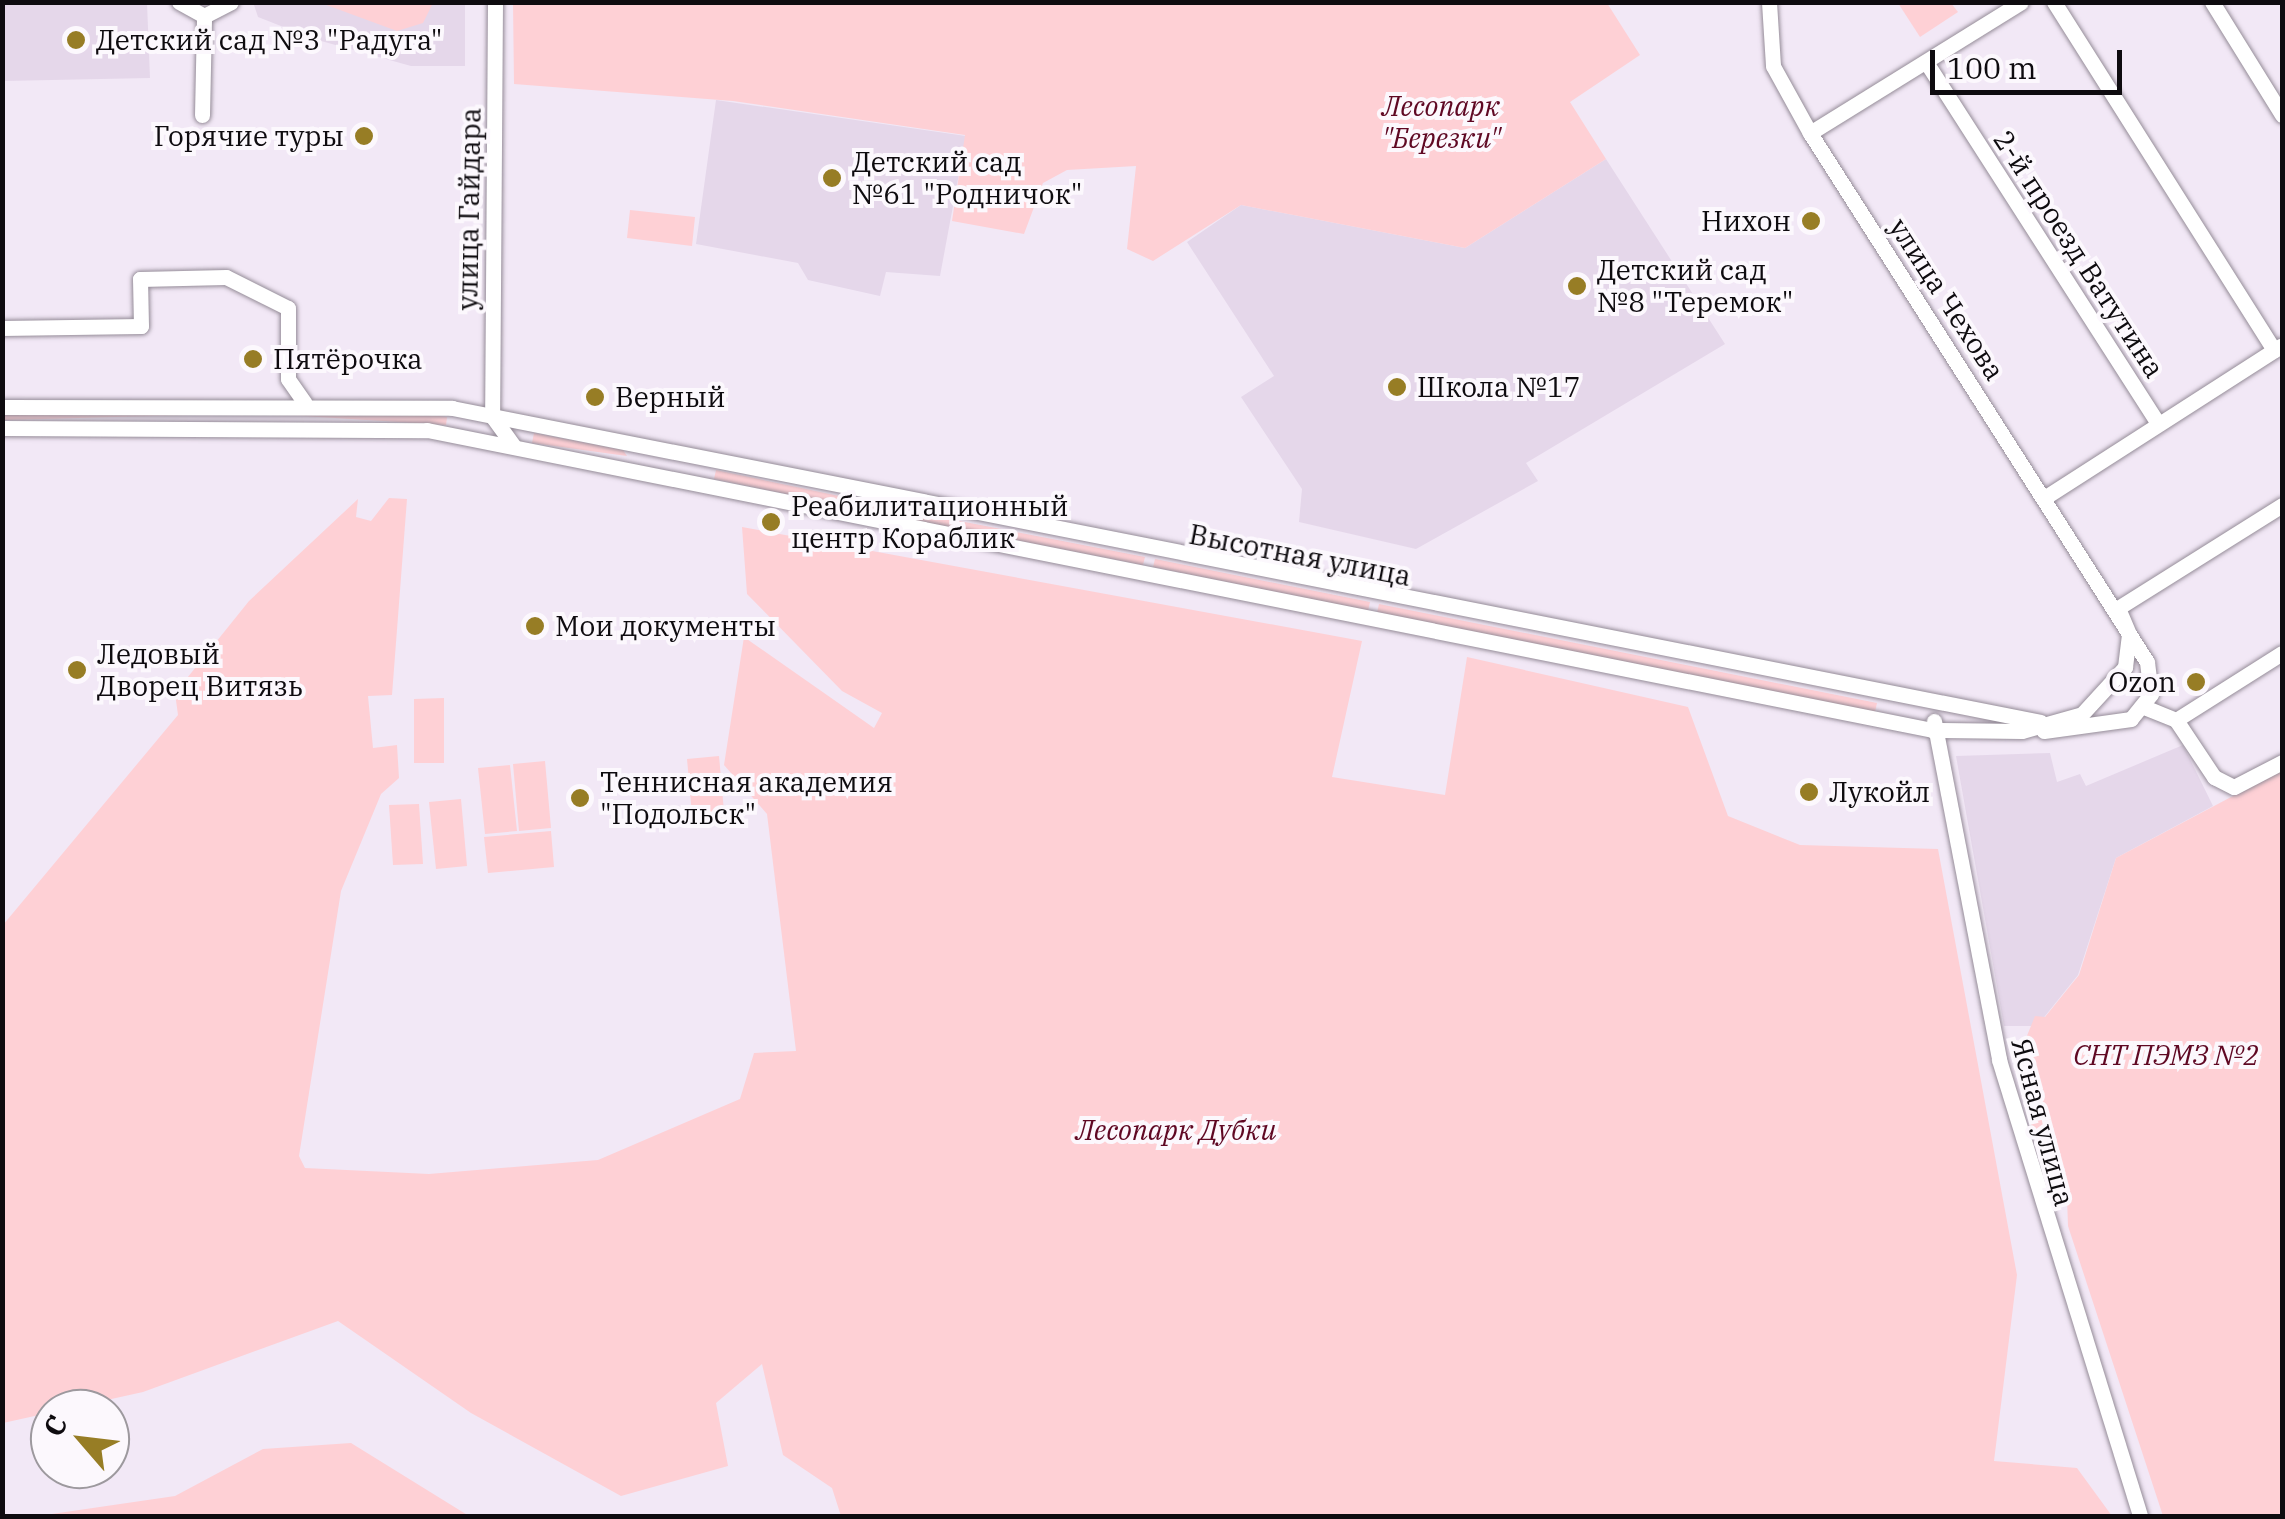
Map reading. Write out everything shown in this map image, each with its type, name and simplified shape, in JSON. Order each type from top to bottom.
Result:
[{"type":"street","points":[[179,2],[204,16]]},
{"type":"street","points":[[204,16],[230,2]]},
{"type":"street","name":"улица Гайдара","points":[[492,416],[494,2]]},
{"type":"street","name":"улица Чехова","points":[[1769,2],[1773,66],[1810,133],[2118,608],[2147,662],[2144,707]]},
{"type":"street","points":[[1810,133],[2022,2]]},
{"type":"street","points":[[2044,498],[2278,348],[2054,2]]},
{"type":"street","points":[[2212,2],[2282,115]]},
{"type":"street","points":[[202,114],[204,16]]},
{"type":"street","name":"2-й проезд Ватутина","points":[[1926,62],[2158,424]]},
{"type":"street","points":[[2,328],[140,326],[140,279],[226,277],[288,308],[288,378],[305,403]]},
{"type":"street","name":"Высотная улица","points":[[2,408],[394,402],[492,416],[1936,707],[2054,724]]},
{"type":"street","points":[[243,404],[243,424]]},
{"type":"street","points":[[459,436],[492,416],[516,447]]},
{"type":"street","name":"Высотная улица","points":[[2,428],[394,425],[1932,730],[2022,731],[2054,724]]},
{"type":"street","points":[[650,474],[654,450]]},
{"type":"street","points":[[2118,608],[2282,505]]},
{"type":"street","name":"улица Чехова","points":[[2054,724],[2109,695],[2126,667],[2129,634],[2118,608]]},
{"type":"street","points":[[2176,720],[2282,652]]},
{"type":"street","points":[[1932,730],[1936,707]]},
{"type":"street","points":[[2022,731],[2106,728],[2144,707],[2176,720],[2214,777],[2234,787],[2282,762]]},
{"type":"street","name":"Ясная улица","points":[[1932,730],[2004,1078],[2140,1516]]},
{"type":"street","points":[[1936,759],[1963,733]]},
{"type":"shaded area","points":[[253,2],[465,3],[465,66],[411,66],[314,39],[258,17]]},
{"type":"shaded area","name":"Детский сад №3 \"Радуга\"","points":[[2,3],[147,3],[150,78],[3,81]]},
{"type":"shaded area","name":"Детский сад №61 \"Родничок\"","points":[[716,100],[966,136],[940,276],[886,272],[880,296],[808,280],[798,263],[696,244]]},
{"type":"shaded area","name":"Школа №17","points":[[1606,159],[1725,344],[1526,463],[1538,481],[1416,549],[1299,522],[1302,489],[1241,397],[1274,376],[1187,242],[1241,205],[1465,248]]},
{"type":"shaded area","points":[[2183,745],[2213,806],[2116,858],[2078,975],[2037,1026],[2004,1026],[1956,756],[2050,753],[2057,782],[2080,774],[2086,786]]},
{"type":"green space","points":[[321,3],[433,3],[423,23],[397,31]]},
{"type":"green space","name":"Лесопарк \"Березки\"","points":[[513,3],[1607,3],[1640,55],[1570,102],[1606,159],[1465,248],[1241,205],[1153,261],[1127,249],[1136,166],[1067,170],[1043,183],[1024,234],[952,221],[965,135],[733,101],[514,84]]},
{"type":"green space","points":[[1898,3],[1951,3],[1958,12],[1920,37]]},
{"type":"green space","points":[[630,210],[695,217],[692,246],[627,238]]},
{"type":"green space","points":[[388,410],[447,417],[446,425],[255,413]]},
{"type":"green space","points":[[2,412],[227,414],[3,420]]},
{"type":"green space","points":[[534,433],[623,450],[627,456],[532,443]]},
{"type":"green space","points":[[716,470],[1145,557],[1143,565],[942,526],[714,479]]},
{"type":"green space","name":"Лесопарк Дубки","points":[[389,498],[407,499],[392,695],[368,696],[373,748],[397,745],[399,778],[381,794],[341,891],[299,1156],[305,1168],[429,1174],[598,1160],[740,1099],[754,1053],[796,1051],[767,814],[724,765],[744,637],[874,728],[882,713],[842,691],[747,594],[742,527],[1362,641],[1332,777],[1445,795],[1467,657],[1688,707],[1728,816],[1800,845],[1938,849],[2017,1275],[1994,1461],[2077,1468],[2112,1516],[841,1516],[832,1488],[783,1455],[762,1364],[716,1403],[728,1466],[621,1496],[471,1413],[338,1321],[130,1395],[130,1389],[30,1389],[30,1417],[3,1423],[3,925],[178,715],[175,693],[249,601],[358,499],[356,517],[371,521]]},
{"type":"green space","points":[[1155,559],[1370,602],[1368,611],[1153,567]]},
{"type":"green space","points":[[1379,604],[1877,703],[1875,712],[1377,613]]},
{"type":"green space","points":[[444,698],[444,763],[414,763],[414,699]]},
{"type":"green space","points":[[719,756],[725,822],[693,825],[687,759]]},
{"type":"green space","points":[[545,761],[551,828],[519,831],[513,764]]},
{"type":"green space","points":[[510,765],[517,831],[485,834],[478,768]]},
{"type":"green space","name":"СНТ ПЭМЗ №2","points":[[2282,770],[2282,1516],[2163,1516],[2068,1226],[2067,1198],[2031,1126],[2024,1043],[2035,1016],[2045,1017],[2079,975],[2116,858]]},
{"type":"green space","points":[[461,799],[467,866],[436,869],[429,802]]},
{"type":"green space","points":[[419,804],[423,864],[393,865],[389,805]]},
{"type":"green space","points":[[551,831],[554,867],[488,873],[484,837]]},
{"type":"green space","points":[[351,1443],[469,1516],[38,1516],[175,1496],[263,1449]]},
{"type":"place","name":"Детский сад №3 \"Радуга\"","points":[[76,40]]},
{"type":"place","name":"Горячие туры","points":[[364,136]]},
{"type":"place","name":"Детский сад №61 \"Родничок\"","points":[[832,178]]},
{"type":"place","name":"Нихон","points":[[1811,221]]},
{"type":"place","name":"Детский сад №8 \"Теремок\"","points":[[1577,286]]},
{"type":"place","name":"Пятёрочка","points":[[253,359]]},
{"type":"place","name":"Школа №17","points":[[1397,387]]},
{"type":"place","name":"Верный","points":[[595,397]]},
{"type":"place","name":"Реабилитационный центр Кораблик","points":[[771,522]]},
{"type":"place","name":"Мои документы","points":[[535,626]]},
{"type":"place","name":"Ледовый Дворец Витязь","points":[[77,670]]},
{"type":"place","name":"Ozon","points":[[2196,682]]},
{"type":"place","name":"Лукойл","points":[[1809,792]]},
{"type":"place","name":"Теннисная академия \"Подольск\"","points":[[580,798]]}]
